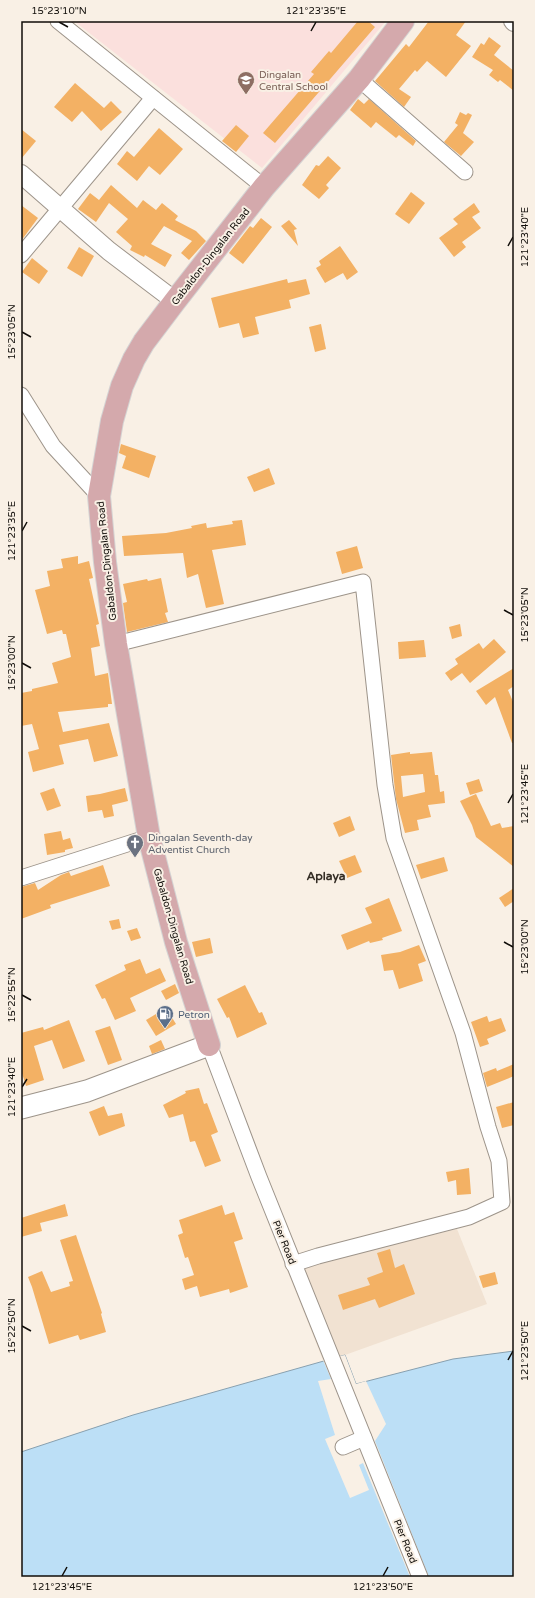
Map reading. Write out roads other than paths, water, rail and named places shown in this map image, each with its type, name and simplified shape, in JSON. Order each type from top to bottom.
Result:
[{"type":"main road","name":"Gabaldon-Dingalan Road","points":[[208,1045],[176,942],[149,837],[116,644],[104,562],[99,496],[112,421],[122,386],[134,359],[144,342],[264,187],[359,79],[402,21]]},
{"type":"main road","points":[[21,1108],[87,1091],[208,1045]]},
{"type":"street","points":[[58,21],[264,187]]},
{"type":"street","points":[[359,79],[465,172]]},
{"type":"street","points":[[21,254],[61,209],[153,98]]},
{"type":"street","points":[[21,174],[109,251],[175,301]]},
{"type":"street","points":[[21,396],[53,446],[99,496]]},
{"type":"street","points":[[116,644],[363,582],[385,785],[394,838],[463,1033],[488,1127],[499,1161],[502,1202],[469,1216],[293,1264]]},
{"type":"street","points":[[21,878],[149,837]]},
{"type":"street","name":"Pier Road","points":[[208,1045],[293,1264],[420,1577]]},
{"type":"street","points":[[343,1447],[364,1438]]},
{"type":"water","points":[[514,1351],[514,1577],[21,1577],[21,1452],[133,1415],[345,1355],[356,1384],[453,1359]]},
{"type":"place","name":"Dingalan Central School","points":[[246,95]]},
{"type":"place","name":"Dingalan Seventh-day Adventist Church","points":[[135,858]]},
{"type":"place","name":"Petron","points":[[165,1029]]},
{"type":"district","name":"Aplaya","points":[[326,876]]}]
